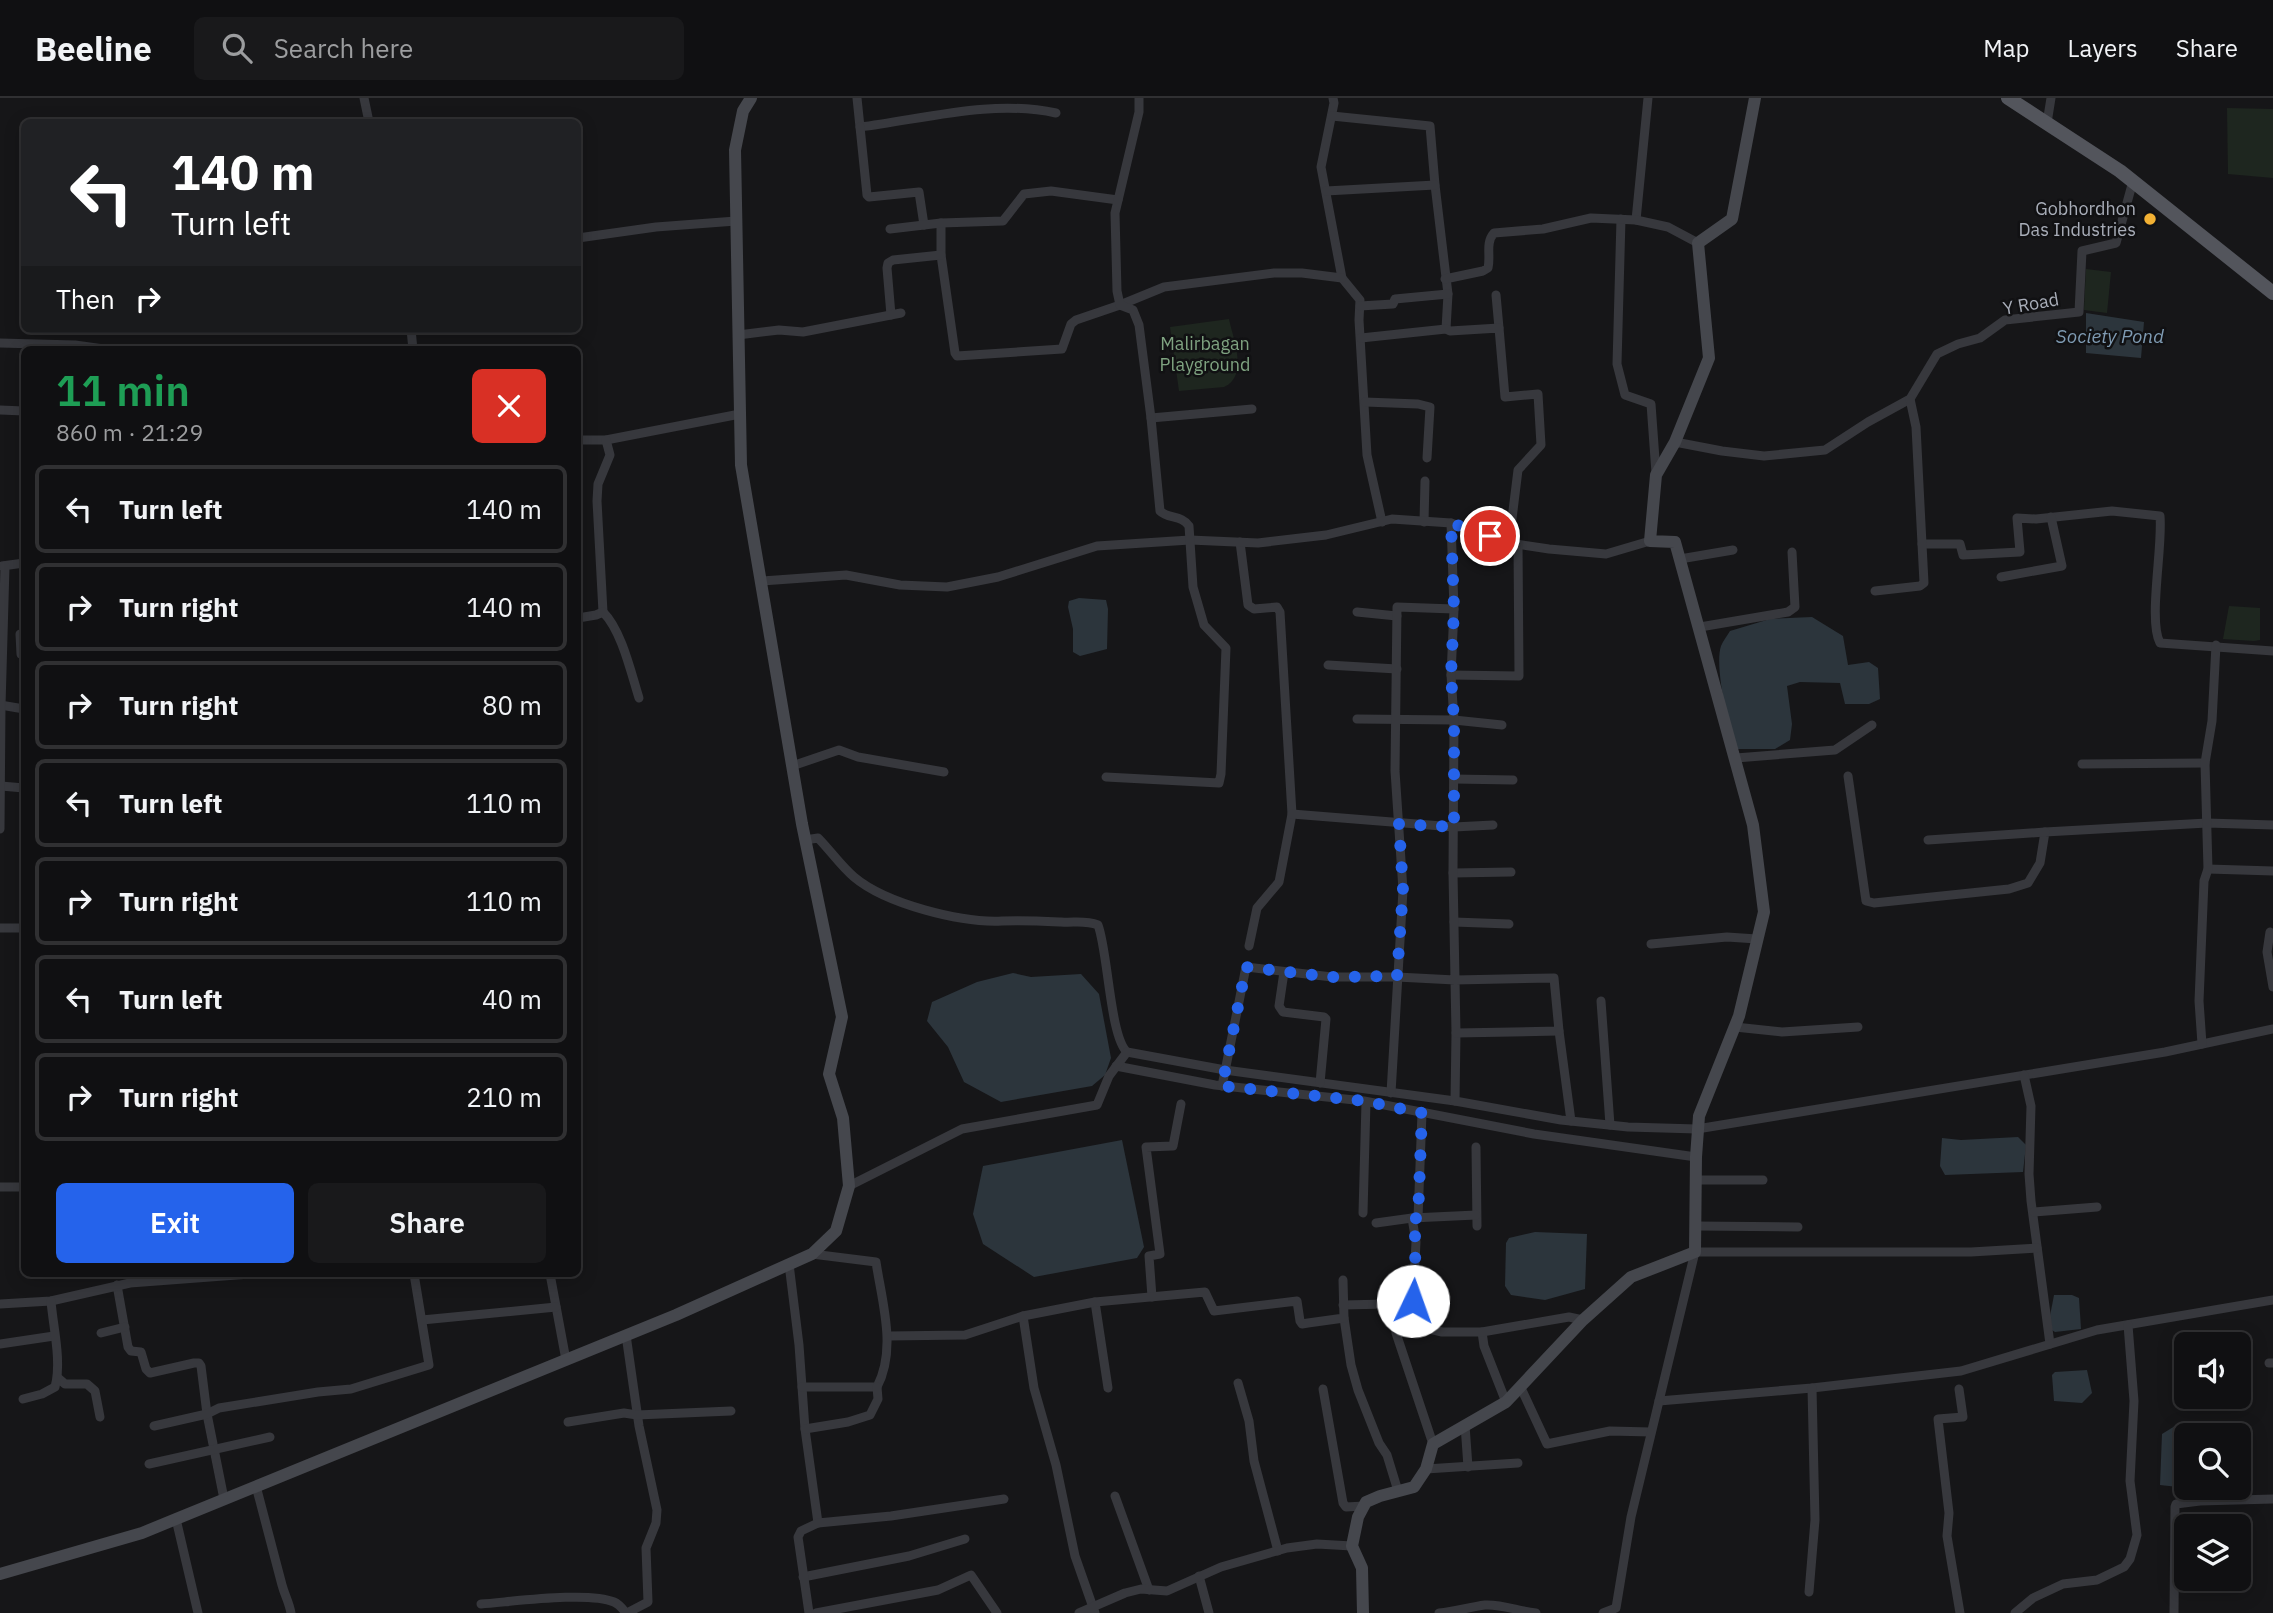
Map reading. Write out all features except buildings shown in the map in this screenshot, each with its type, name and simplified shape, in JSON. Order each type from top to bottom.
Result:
[{"type":"main road","points":[[2008,98],[2133,181],[2273,293]]},
{"type":"street","points":[[364,98],[368,119]]},
{"type":"street","points":[[0,1574],[142,1533],[566,1360],[812,1254],[836,1231],[849,1186],[843,1118],[829,1074],[842,1017],[805,840],[741,465],[734,150],[743,111],[751,98]]},
{"type":"street","points":[[856,98],[867,195],[869,197],[919,192],[924,225]]},
{"type":"street","points":[[1120,306],[1117,292],[1115,213],[1139,111],[1139,98]]},
{"type":"street","points":[[1333,98],[1321,167],[1342,278],[1360,300],[1367,455],[1382,522]]},
{"type":"street","points":[[1636,220],[1648,98]]},
{"type":"street","points":[[1698,243],[1732,219],[1755,98]]},
{"type":"street","points":[[2047,123],[2052,98]]},
{"type":"street","points":[[860,127],[1031,103],[1056,113]]},
{"type":"street","points":[[1332,116],[1430,126],[1448,294],[1446,329]]},
{"type":"street","name":"Y Road","points":[[1910,399],[1937,354],[1980,338],[2005,320],[2079,312],[2082,251],[2116,243],[2133,181]]},
{"type":"street","points":[[1326,191],[1435,185]]},
{"type":"street","points":[[890,229],[941,223],[1003,221],[1024,194],[1051,191],[1118,200]]},
{"type":"street","points":[[1445,279],[1488,268],[1490,238],[1494,233],[1543,229],[1591,218],[1636,220],[1668,227],[1698,243]]},
{"type":"street","points":[[1621,219],[1617,364],[1625,395],[1651,404],[1656,475],[1650,541]]},
{"type":"street","points":[[581,238],[656,227],[736,221]]},
{"type":"street","points":[[941,223],[941,255],[957,356],[1062,349],[1071,324],[1076,320],[1120,306],[1164,287],[1254,274],[1302,273],[1342,278]]},
{"type":"street","points":[[1656,475],[1675,442],[1709,358],[1698,243]]},
{"type":"street","points":[[738,334],[779,330],[803,332],[896,314],[888,263],[893,260],[941,255]]},
{"type":"street","points":[[1360,306],[1393,304],[1395,299],[1448,294]]},
{"type":"street","points":[[1451,675],[1519,676],[1513,543],[1517,470],[1541,445],[1538,394],[1505,397],[1496,295]]},
{"type":"street","points":[[1106,777],[1219,783],[1226,648],[1204,625],[1194,587],[1189,526],[1186,521],[1164,515],[1160,511],[1139,325],[1133,310],[1120,306]]},
{"type":"street","points":[[1361,338],[1446,329],[1457,331],[1499,328]]},
{"type":"street","points":[[0,343],[45,346]]},
{"type":"street","points":[[1675,442],[1722,452],[1764,456],[1825,450],[1910,399],[1916,427],[1924,583],[1920,586],[1875,591]]},
{"type":"street","points":[[1365,401],[1430,407],[1427,458]]},
{"type":"street","points":[[0,410],[21,411]]},
{"type":"street","points":[[1151,418],[1252,410]]},
{"type":"street","points":[[581,440],[606,440],[740,414]]},
{"type":"street","points":[[606,440],[610,455],[598,484],[597,501],[603,612],[609,617],[625,653],[639,698]]},
{"type":"street","points":[[1424,522],[1425,481]]},
{"type":"street","points":[[1922,544],[1960,544],[1963,555],[2020,552],[2017,518],[2112,511],[2160,516],[2162,532],[2156,612],[2157,638],[2164,644],[2273,650]]},
{"type":"street","points":[[2001,577],[2062,566],[2051,517]]},
{"type":"street","points":[[761,581],[846,575],[900,585],[947,587],[998,577],[1097,547],[1190,540],[1258,543],[1326,535],[1392,519],[1451,523],[1513,543],[1549,550],[1606,554],[1650,541],[1675,542],[1753,825],[1764,912],[1735,1027],[1699,1116],[1695,1252],[1631,1517],[1619,1611],[1603,1613]]},
{"type":"street","points":[[1451,523],[1454,609],[1451,675],[1454,720],[1455,1101]]},
{"type":"street","points":[[1240,542],[1248,605],[1254,609],[1277,607],[1280,612],[1292,814],[1279,882],[1257,908],[1249,946]]},
{"type":"street","points":[[1680,559],[1732,550]]},
{"type":"street","points":[[1699,627],[1788,612],[1795,607],[1792,552]]},
{"type":"street","points":[[0,830],[3,566],[21,563]]},
{"type":"street","points":[[1391,1093],[1403,890],[1395,771],[1397,607],[1454,609]]},
{"type":"street","points":[[581,618],[603,612]]},
{"type":"street","points":[[1357,612],[1397,616]]},
{"type":"street","points":[[3,632],[21,634]]},
{"type":"street","points":[[2202,1044],[2199,1001],[2204,881],[2208,869],[2205,763],[2213,721],[2216,645]]},
{"type":"street","points":[[1328,665],[1397,668]]},
{"type":"street","points":[[0,705],[21,708]]},
{"type":"street","points":[[1357,719],[1454,720],[1502,725]]},
{"type":"street","points":[[1736,758],[1835,750],[1872,725]]},
{"type":"street","points":[[792,766],[839,750],[858,757],[944,772]]},
{"type":"street","points":[[2082,764],[2205,763]]},
{"type":"street","points":[[1848,776],[1866,901],[1874,903],[2009,889],[2028,883],[2040,863],[2045,832]]},
{"type":"street","points":[[1454,779],[1513,780]]},
{"type":"street","points":[[1,786],[21,788]]},
{"type":"street","points":[[1292,814],[1399,824],[1454,827],[1493,825]]},
{"type":"street","points":[[1928,840],[2207,823],[2273,825]]},
{"type":"street","points":[[805,840],[818,838],[855,878],[885,895],[930,912],[982,922],[1026,920],[1088,922],[1098,925],[1121,1042],[1128,1052],[1225,1070],[1455,1101],[1571,1121],[1698,1129],[2165,1052],[2273,1029]]},
{"type":"street","points":[[2208,869],[2273,871]]},
{"type":"street","points":[[1453,873],[1511,872]]},
{"type":"street","points":[[1454,922],[1509,924]]},
{"type":"street","points":[[0,928],[21,928]]},
{"type":"street","points":[[2270,932],[2267,952],[2273,986]]},
{"type":"street","points":[[1651,944],[1727,937],[1757,939]]},
{"type":"street","points":[[1222,1086],[1246,967],[1332,977],[1397,976],[1455,980],[1554,978],[1571,1121]]},
{"type":"street","points":[[1284,972],[1279,1006],[1281,1010],[1326,1019],[1320,1083]]},
{"type":"street","points":[[1601,1001],[1610,1125]]},
{"type":"street","points":[[1735,1027],[1782,1032],[1858,1027]]},
{"type":"street","points":[[1456,1033],[1559,1031]]},
{"type":"street","points":[[849,1186],[962,1129],[1097,1105],[1109,1076],[1128,1052]]},
{"type":"street","points":[[1116,1066],[1222,1086],[1367,1102],[1534,1134],[1696,1157]]},
{"type":"street","points":[[2024,1075],[2031,1106],[2029,1174],[2050,1344]]},
{"type":"street","points":[[1363,1213],[1367,1102]]},
{"type":"street","points":[[1152,1297],[1149,1256],[1160,1254],[1146,1147],[1173,1146],[1181,1104]]},
{"type":"street","points":[[1343,1305],[1413,1301],[1422,1113]]},
{"type":"street","points":[[1476,1147],[1477,1226]]},
{"type":"street","points":[[1696,1180],[1763,1180]]},
{"type":"street","points":[[0,1187],[21,1187]]},
{"type":"street","points":[[2034,1212],[2097,1207]]},
{"type":"street","points":[[1376,1223],[1476,1215]]},
{"type":"street","points":[[1696,1226],[1798,1227]]},
{"type":"street","points":[[1433,1444],[1506,1402],[1583,1320],[1631,1277],[1695,1252],[1972,1252],[2037,1248]]},
{"type":"street","points":[[805,1429],[848,1422],[870,1415],[878,1399],[877,1387],[884,1369],[888,1336],[876,1262],[812,1254]]},
{"type":"street","points":[[789,1264],[799,1345],[805,1429],[818,1523]]},
{"type":"street","points":[[0,1304],[51,1301],[117,1285],[166,1277]]},
{"type":"street","points":[[154,1426],[207,1414],[219,1408],[318,1392],[351,1390],[429,1366],[415,1277]]},
{"type":"street","points":[[550,1277],[566,1360]]},
{"type":"street","points":[[1343,1280],[1344,1318],[1355,1377],[1379,1443],[1387,1455],[1398,1491]]},
{"type":"street","points":[[117,1285],[128,1347],[131,1351],[141,1352],[146,1369],[150,1373],[199,1363],[205,1382],[207,1414],[224,1499]]},
{"type":"street","points":[[888,1336],[965,1335],[1023,1316],[1095,1302],[1205,1292],[1214,1311],[1297,1301],[1302,1324],[1344,1318]]},
{"type":"street","points":[[1659,1401],[1812,1388],[1961,1371],[2097,1331],[2273,1300]]},
{"type":"street","points":[[23,1399],[55,1387],[58,1378],[51,1301]]},
{"type":"street","points":[[1095,1302],[1108,1388]]},
{"type":"street","points":[[1363,1613],[1362,1568],[1352,1546],[1359,1517],[1366,1502],[1415,1487],[1426,1469],[1433,1444],[1387,1304]]},
{"type":"street","points":[[422,1320],[555,1307]]},
{"type":"street","points":[[1023,1316],[1034,1388],[1056,1465],[1075,1556],[1095,1610]]},
{"type":"street","points":[[1395,1325],[1404,1323],[1442,1332],[1482,1332],[1569,1317],[1583,1320]]},
{"type":"street","points":[[2015,1613],[2033,1598],[2063,1584],[2097,1580],[2124,1567],[2130,1559],[2137,1535],[2130,1481],[2134,1401],[2128,1325]]},
{"type":"street","points":[[101,1333],[125,1327]]},
{"type":"street","points":[[1482,1332],[1484,1346],[1506,1402]]},
{"type":"street","points":[[481,1604],[577,1597],[617,1603],[626,1613],[648,1602],[646,1548],[656,1523],[657,1510],[637,1415],[626,1335]]},
{"type":"street","points":[[0,1344],[54,1336]]},
{"type":"street","points":[[58,1378],[65,1384],[87,1384],[95,1391],[100,1417]]},
{"type":"street","points":[[1238,1383],[1249,1421],[1254,1461],[1278,1551]]},
{"type":"street","points":[[802,1387],[877,1387]]},
{"type":"street","points":[[1521,1388],[1547,1444],[1610,1431],[1651,1432]]},
{"type":"street","points":[[1809,1592],[1815,1520],[1812,1388]]},
{"type":"street","points":[[1323,1389],[1343,1503],[1352,1508],[1364,1506]]},
{"type":"street","points":[[1959,1389],[1963,1417],[1938,1419],[1949,1513],[1947,1536],[1961,1613]]},
{"type":"street","points":[[568,1422],[624,1413],[637,1415],[731,1411]]},
{"type":"street","points":[[1465,1425],[1468,1467]]},
{"type":"street","points":[[149,1464],[270,1437]]},
{"type":"street","points":[[1426,1469],[1518,1463]]},
{"type":"street","points":[[256,1486],[291,1613]]},
{"type":"street","points":[[1115,1496],[1149,1590]]},
{"type":"street","points":[[809,1613],[798,1537],[801,1531],[818,1523],[891,1516],[1004,1499]]},
{"type":"street","points":[[2174,1613],[2176,1504],[2200,1500],[2273,1499]]},
{"type":"street","points":[[176,1520],[198,1613]]},
{"type":"street","points":[[803,1577],[909,1556],[965,1539]]},
{"type":"street","points":[[1079,1613],[1095,1610],[1125,1593],[1140,1589],[1167,1591],[1222,1567],[1278,1551],[1317,1544],[1352,1546]]},
{"type":"street","points":[[816,1613],[938,1590],[971,1575],[997,1613]]},
{"type":"street","points":[[1199,1576],[1209,1613]]},
{"type":"street","points":[[1439,1613],[1485,1605],[1506,1606],[1536,1613]]},
{"type":"green space","points":[[2227,108],[2273,109],[2273,178],[2228,174]]},
{"type":"green space","points":[[2086,269],[2111,272],[2107,313],[2084,310]]},
{"type":"green space","name":"Malirbagan Playground","points":[[1229,319],[1238,366],[1232,382],[1224,387],[1179,391],[1170,327]]},
{"type":"green space","points":[[2229,606],[2260,608],[2260,640],[2223,639]]},
{"type":"water","name":"Society Pond","points":[[2086,313],[2144,322],[2141,358],[2086,353]]},
{"type":"water","points":[[1079,598],[1106,600],[1107,649],[1080,656],[1073,652],[1073,629],[1068,607],[1069,601]]},
{"type":"water","points":[[1812,617],[1843,636],[1848,665],[1869,662],[1878,668],[1880,699],[1869,704],[1845,704],[1840,683],[1800,682],[1787,686],[1792,724],[1790,740],[1775,749],[1737,749],[1719,668],[1723,642],[1730,631],[1770,619]]},
{"type":"water","points":[[1013,973],[1031,977],[1081,974],[1099,994],[1111,1058],[1105,1075],[1092,1086],[1001,1102],[964,1082],[948,1047],[927,1021],[932,1002],[977,982]]},
{"type":"water","points":[[2018,1137],[2026,1145],[2023,1172],[1945,1175],[1940,1166],[1942,1138],[1961,1140]]},
{"type":"water","points":[[1122,1140],[1144,1247],[1137,1258],[1034,1277],[983,1244],[973,1214],[983,1166]]},
{"type":"water","points":[[1535,1232],[1587,1234],[1585,1289],[1545,1300],[1511,1295],[1505,1286],[1506,1243],[1509,1238]]},
{"type":"water","points":[[2054,1295],[2072,1295],[2079,1298],[2081,1329],[2055,1332],[2052,1330],[2050,1316]]},
{"type":"water","points":[[2087,1370],[2092,1393],[2082,1403],[2054,1401],[2052,1375],[2055,1372]]},
{"type":"water","points":[[2174,1427],[2174,1487],[2160,1485],[2162,1434]]},
{"type":"place","name":"Gobhordhon Das Industries","points":[[2150,219]]},
{"type":"route","points":[[1413,1301],[1416,1242],[1412,1219],[1418,1218],[1422,1113],[1364,1101],[1222,1086],[1246,967],[1332,977],[1397,976],[1403,890],[1399,824],[1454,827],[1454,720],[1451,675],[1454,609],[1451,523],[1490,536]]}]
